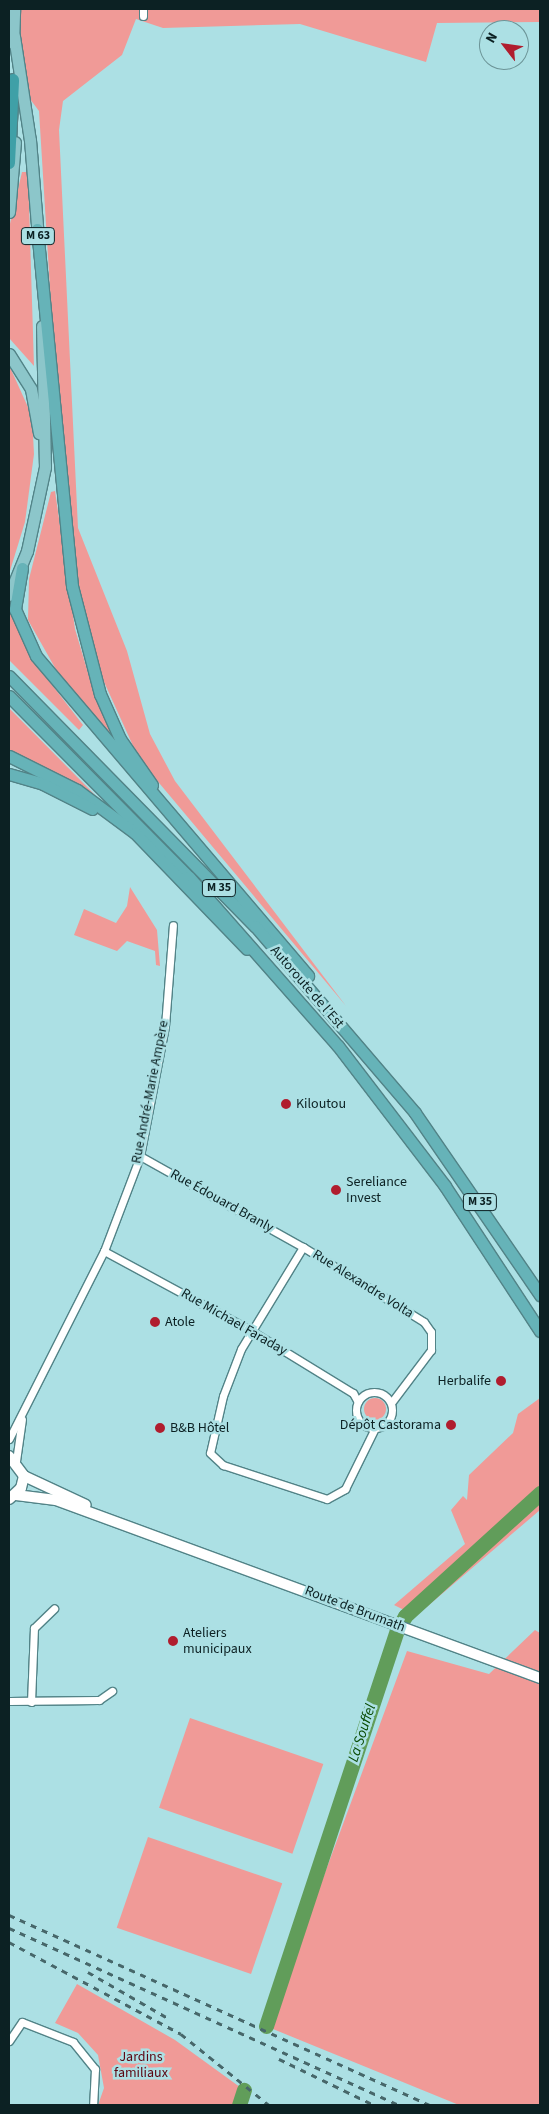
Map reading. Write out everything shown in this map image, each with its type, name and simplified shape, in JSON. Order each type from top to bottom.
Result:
[{"type":"highway","points":[[9,163],[13,80]]},
{"type":"highway","points":[[37,229],[64,528],[82,632],[100,694],[120,739],[191,839]]},
{"type":"highway","points":[[22,568],[15,609],[36,656],[191,839],[272,930],[415,1113]]},
{"type":"highway","name":"Autoroute de l’Est","points":[[9,676],[255,926],[415,1113],[540,1295]]},
{"type":"highway","name":"Autoroute de l’Est","points":[[9,696],[189,877],[280,978],[391,1111],[483,1239],[540,1331]]},
{"type":"highway","points":[[9,756],[77,790],[114,816],[280,978]]},
{"type":"highway","points":[[9,774],[60,791],[96,812],[182,883]]},
{"type":"main road","name":"M 63","points":[[9,212],[16,156],[13,80],[14,9]]},
{"type":"main road","name":"M 63","points":[[9,595],[22,568],[37,502],[46,437],[37,229],[14,36]]},
{"type":"main road","points":[[9,354],[24,374],[36,404],[37,502]]},
{"type":"main road","points":[[12,1459],[24,1476],[12,1497]]},
{"type":"main road","name":"Route de Brumath","points":[[24,1476],[169,1542]]},
{"type":"main road","name":"Route de Brumath","points":[[12,1497],[56,1500],[358,1609],[540,1678]]},
{"type":"street","name":"Rue André-Marie Ampère","points":[[9,1440],[104,1250],[140,1156],[165,1026],[173,925]]},
{"type":"street","name":"Rue Édouard Branly","points":[[140,1156],[303,1247]]},
{"type":"street","name":"Rue Alexandre Volta","points":[[368,1440],[345,1489],[327,1499],[215,1461],[210,1442],[223,1396],[250,1330],[303,1247],[424,1322],[431,1332],[431,1350],[398,1390],[391,1402]]},
{"type":"street","name":"Rue Michael Faraday","points":[[104,1250],[250,1330],[353,1393],[358,1402]]},
{"type":"street","points":[[353,1393],[364,1395],[383,1394],[398,1390]]},
{"type":"street","points":[[368,1440],[375,1428],[390,1418],[391,1402],[383,1394]]},
{"type":"street","points":[[364,1395],[358,1402],[358,1417],[364,1424],[368,1440]]},
{"type":"street","name":"Rue André-Marie Ampère","points":[[12,1459],[22,1414]]},
{"type":"street","points":[[364,1424],[375,1428]]},
{"type":"street","points":[[31,1702],[34,1628],[54,1608]]},
{"type":"street","points":[[9,1701],[99,1700],[112,1691]]},
{"type":"street","points":[[9,2041],[22,2022],[74,2042],[95,2069],[93,2105]]},
{"type":"green space","points":[[19,9],[540,9],[540,22],[529,22],[529,20],[479,20],[479,23],[437,23],[426,62],[300,24],[163,28],[136,19],[122,55],[63,101],[59,130],[78,528],[127,651],[150,734],[175,781],[346,1006],[139,759],[100,673],[76,573],[52,321],[39,111],[27,95],[20,51]]},
{"type":"green space","points":[[22,172],[28,172],[34,366],[9,338],[9,228]]},
{"type":"green space","points":[[9,365],[32,416],[34,454],[25,522],[9,574]]},
{"type":"green space","points":[[55,491],[75,629],[96,700],[115,739],[58,673],[28,620],[29,579],[51,492]]},
{"type":"green space","points":[[9,611],[32,659],[83,725],[79,730],[9,660]]},
{"type":"green space","points":[[9,708],[95,795],[95,797],[9,750]]},
{"type":"green space","points":[[130,887],[157,930],[160,966],[156,965],[155,951],[127,941],[117,951],[74,935],[84,909],[116,923],[127,906]]},
{"type":"green space","points":[[375,1398],[383,1401],[386,1409],[383,1417],[375,1420],[367,1417],[364,1409],[367,1401]]},
{"type":"green space","points":[[540,1398],[540,1510],[416,1616],[394,1605],[465,1544],[451,1510],[463,1496],[467,1500],[469,1475],[513,1433],[518,1414]]},
{"type":"green space","points":[[535,1630],[540,1633],[540,2105],[459,2105],[268,2027],[407,1651],[489,1674]]},
{"type":"green space","points":[[190,1718],[323,1764],[292,1854],[159,1808]]},
{"type":"green space","points":[[148,1837],[282,1883],[251,1974],[117,1928]]},
{"type":"green space","name":"Jardins familiaux","points":[[77,1984],[175,2040],[244,2090],[239,2105],[98,2105],[104,2088],[98,2055],[78,2033],[55,2023]]},
{"type":"waterway","name":"La Souffel","points":[[266,2026],[397,1630],[405,1616],[540,1493]]},
{"type":"waterway","name":"La Souffel","points":[[239,2105],[244,2090]]},
{"type":"railway","points":[[9,1915],[430,2105]]},
{"type":"railway","points":[[9,1928],[399,2105]]},
{"type":"railway","points":[[9,1942],[181,2034],[269,2105]]},
{"type":"railway","points":[[88,1972],[168,2018]]},
{"type":"railway","points":[[279,2059],[374,2105]]},
{"type":"place","name":"Kiloutou","points":[[286,1104]]},
{"type":"place","name":"Sereliance Invest","points":[[336,1190]]},
{"type":"place","name":"Atole","points":[[155,1322]]},
{"type":"place","name":"Herbalife","points":[[501,1381]]},
{"type":"place","name":"Dépôt Castorama","points":[[451,1425]]},
{"type":"place","name":"B&B Hôtel","points":[[160,1428]]},
{"type":"place","name":"Ateliers municipaux","points":[[173,1641]]}]
